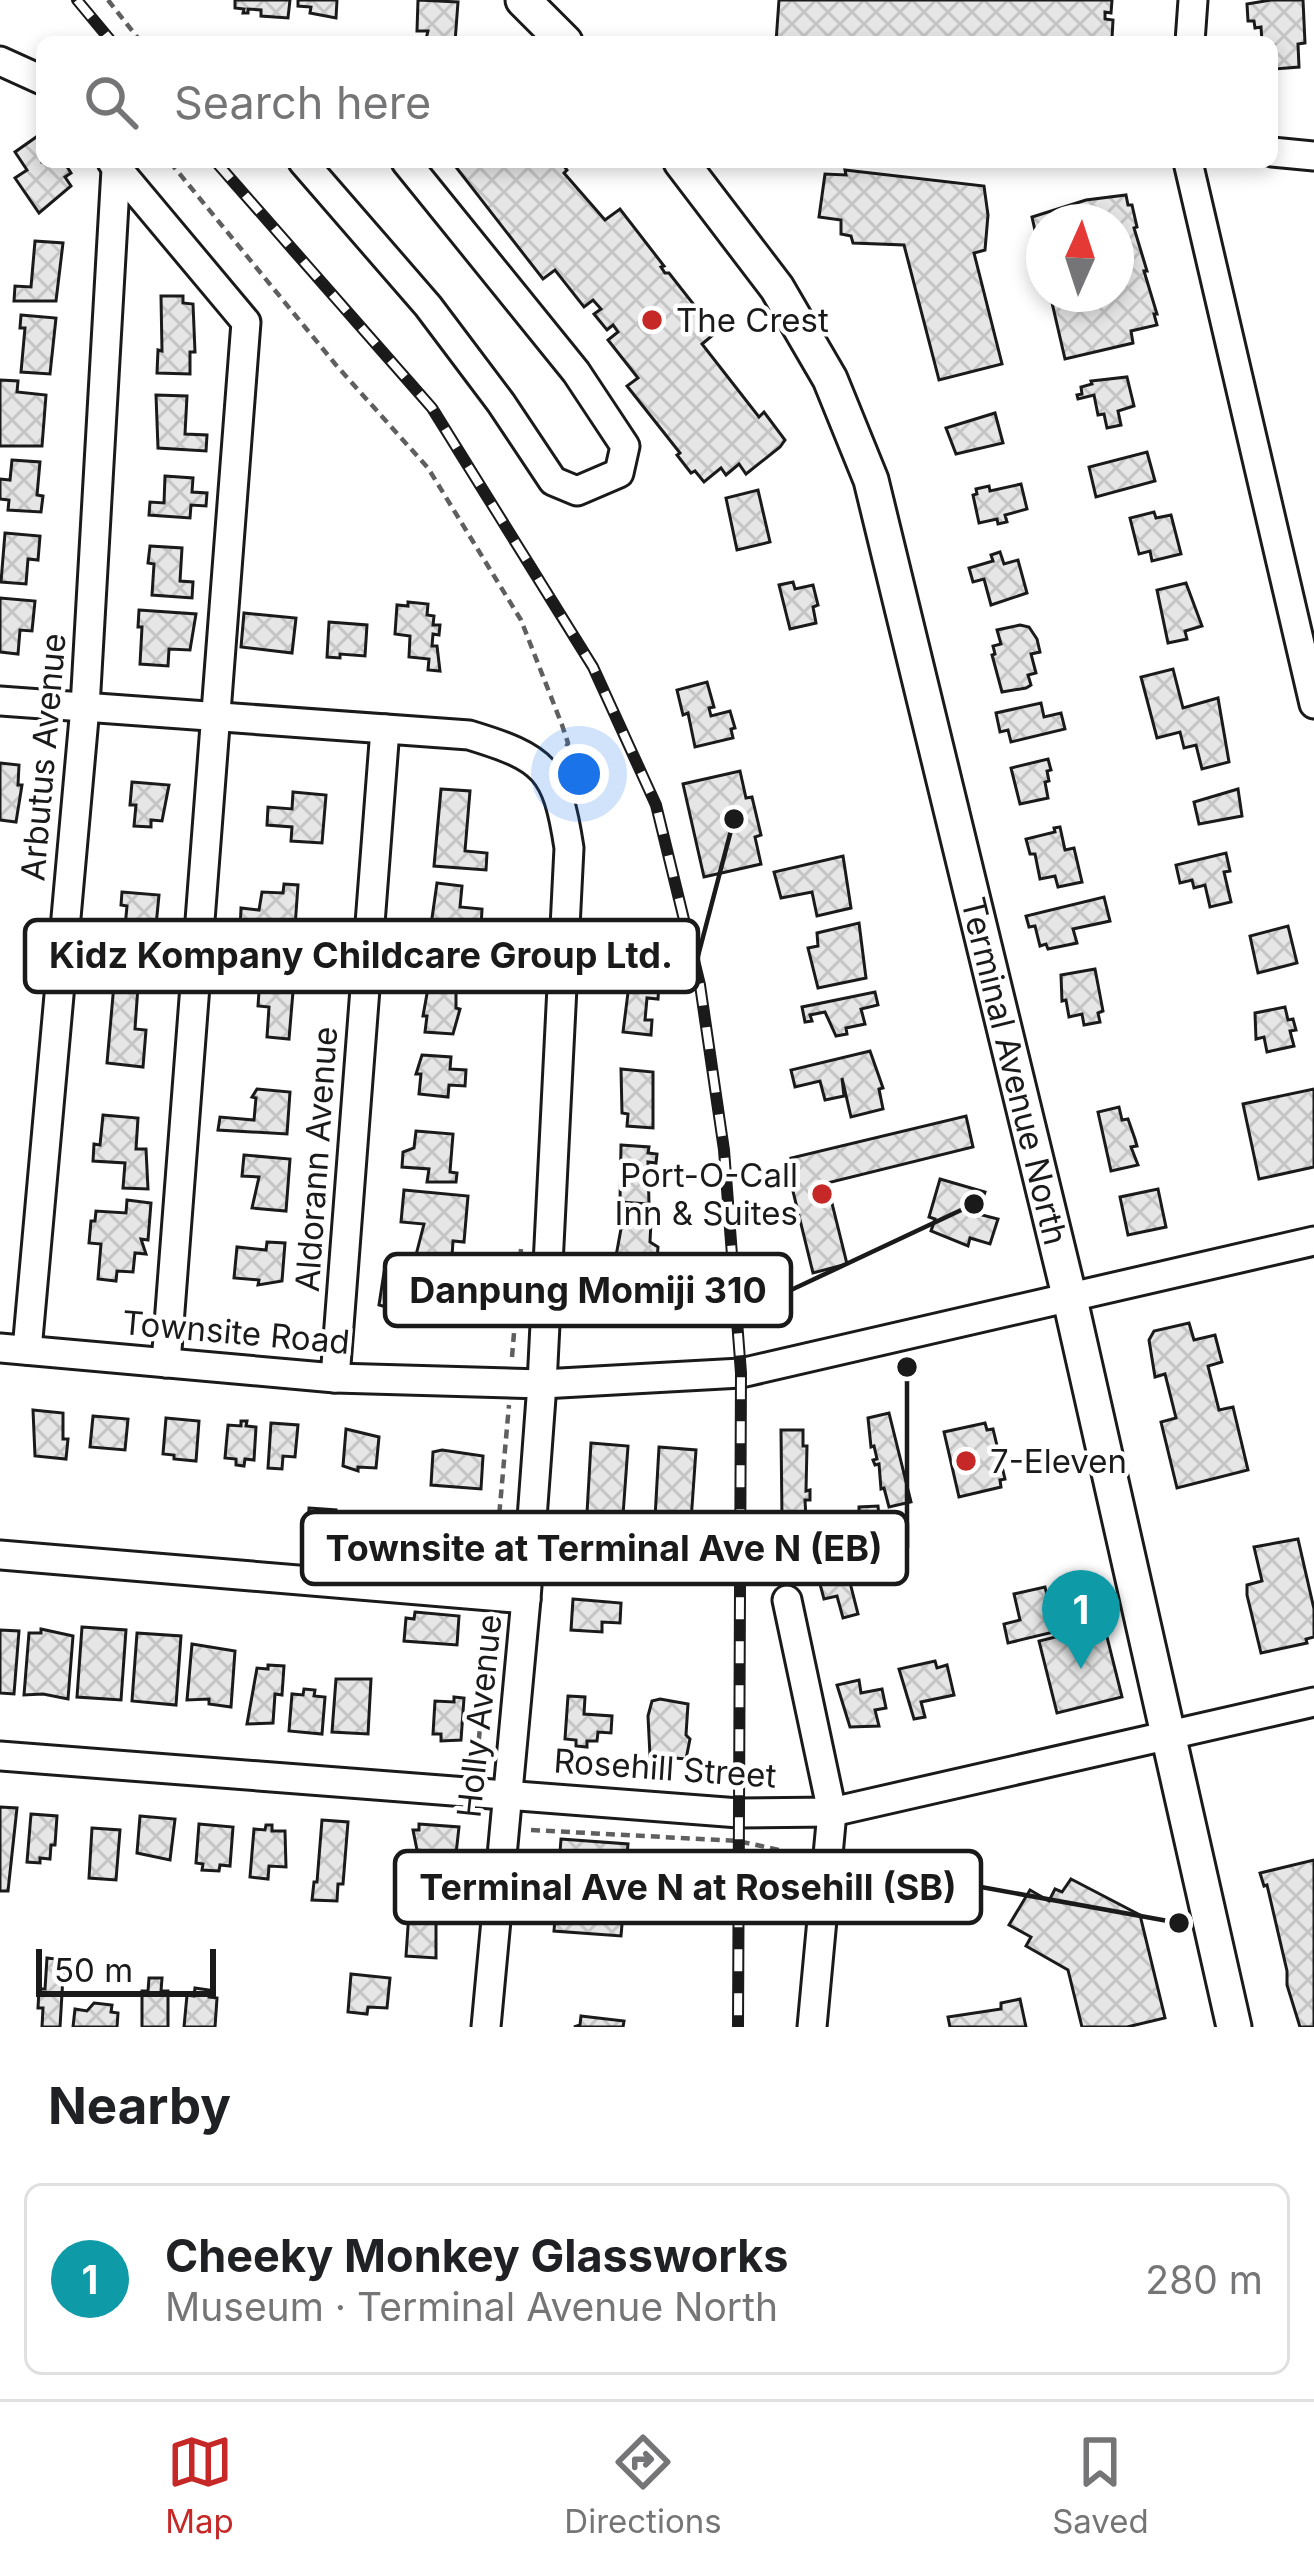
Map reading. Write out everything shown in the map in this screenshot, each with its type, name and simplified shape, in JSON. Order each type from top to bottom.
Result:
[{"type":"main road","points":[[526,3],[534,36]]},
{"type":"main road","points":[[526,3],[559,36]]},
{"type":"main road","name":"Terminal Avenue North","points":[[689,168],[777,289],[830,379],[872,480],[1069,1295],[1234,2027]]},
{"type":"street","points":[[1190,36],[1193,0]]},
{"type":"street","points":[[0,61],[36,77]]},
{"type":"street","points":[[1278,153],[1314,156]]},
{"type":"street","name":"Arbutus Avenue","points":[[14,1349],[85,707],[114,168]]},
{"type":"street","points":[[117,168],[246,322],[166,1363]]},
{"type":"street","points":[[307,168],[428,306],[502,403],[553,481],[577,491],[619,473],[625,446],[576,371],[411,168]]},
{"type":"street","points":[[1189,168],[1314,704]]},
{"type":"street","points":[[0,701],[469,735],[553,764]]},
{"type":"street","name":"Aldorann Avenue","points":[[335,1378],[386,729]]},
{"type":"street","name":"Holly Avenue","points":[[486,2027],[542,1384],[569,848],[553,764]]},
{"type":"street","name":"Townsite Road","points":[[14,1349],[335,1378],[542,1384],[741,1373],[1314,1241]]},
{"type":"street","points":[[0,1555],[526,1599]]},
{"type":"street","points":[[788,1600],[832,1812],[812,2027]]},
{"type":"street","name":"Rosehill Street","points":[[0,1756],[739,1813],[832,1812],[1314,1702]]},
{"type":"path","points":[[108,0],[136,36]]},
{"type":"path","points":[[175,168],[428,468],[521,620],[568,743],[553,764]]},
{"type":"path","points":[[474,1790],[522,1235]]},
{"type":"path","points":[[503,1828],[738,1841],[784,1851],[796,1873],[793,1941]]},
{"type":"building","points":[[235,0],[290,0],[288,18],[261,16],[261,10],[243,13],[244,9],[235,8]]},
{"type":"building","points":[[298,0],[337,0],[336,18],[310,13],[311,7],[298,6]]},
{"type":"building","points":[[418,0],[458,2],[455,36],[427,36],[428,31],[417,31]]},
{"type":"building","points":[[779,0],[1112,0],[1105,19],[1113,20],[1112,36],[776,36]]},
{"type":"building","points":[[1303,0],[1305,43],[1298,44],[1299,67],[1278,69],[1278,36],[1262,36],[1261,27],[1248,21],[1247,4]]},
{"type":"building","points":[[36,137],[36,168],[68,168],[71,173],[65,177],[71,186],[39,213],[15,178],[27,170],[15,152]]},
{"type":"building","name":"The Crest","points":[[457,168],[566,168],[564,173],[605,220],[620,209],[665,273],[713,329],[702,344],[759,417],[764,412],[785,440],[746,474],[739,464],[726,475],[721,468],[704,482],[695,471],[691,473],[627,386],[638,378],[608,340],[618,332],[613,325],[607,330],[594,314],[601,309],[593,300],[584,307],[555,270],[543,279]]},
{"type":"building","points":[[845,170],[984,186],[985,250],[974,253],[1002,364],[939,380],[904,245],[853,243],[851,236],[841,234],[841,220],[819,217],[825,174],[846,175]]},
{"type":"building","points":[[1126,195],[1128,204],[1073,204]]},
{"type":"building","points":[[1134,228],[1157,325],[1131,331],[1133,343],[1065,359],[1054,312],[1134,312]]},
{"type":"building","points":[[35,241],[63,243],[56,301],[14,301],[15,286],[31,287]]},
{"type":"building","points":[[161,296],[183,296],[183,303],[193,304],[195,352],[190,352],[190,374],[157,373],[158,350],[162,351]]},
{"type":"building","points":[[21,315],[56,318],[50,374],[21,372],[25,328],[20,328]]},
{"type":"building","points":[[1127,377],[1134,406],[1118,411],[1121,425],[1107,428],[1104,414],[1098,415],[1094,395],[1078,399],[1077,395],[1091,381]]},
{"type":"building","points":[[0,380],[18,381],[17,392],[46,395],[42,446],[0,446]]},
{"type":"building","points":[[156,395],[187,396],[185,434],[207,435],[206,451],[158,448]]},
{"type":"building","points":[[995,413],[1003,443],[956,454],[946,428]]},
{"type":"building","points":[[1147,452],[1155,481],[1096,497],[1089,467]]},
{"type":"building","points":[[12,460],[40,462],[37,495],[43,496],[41,512],[8,510],[9,500],[0,499],[0,479],[10,480]]},
{"type":"building","points":[[165,476],[193,478],[192,492],[207,493],[206,506],[191,505],[190,518],[149,515],[150,502],[164,503]]},
{"type":"building","points":[[1021,484],[1027,509],[1005,515],[1007,522],[979,523],[976,489]]},
{"type":"building","points":[[758,490],[770,542],[737,550],[726,498]]},
{"type":"building","points":[[1154,512],[1156,518],[1171,515],[1181,554],[1152,561],[1150,551],[1139,554],[1130,518]]},
{"type":"building","points":[[5,533],[40,536],[38,560],[28,559],[26,584],[1,582]]},
{"type":"building","points":[[150,546],[182,548],[180,581],[193,582],[192,598],[152,595]]},
{"type":"building","points":[[1000,552],[1004,564],[1018,560],[1027,593],[991,605],[984,579],[973,582],[969,568],[993,561],[991,555]]},
{"type":"building","points":[[793,582],[795,589],[813,585],[818,605],[813,607],[816,623],[790,629],[779,585]]},
{"type":"building","points":[[1186,583],[1202,626],[1185,631],[1187,639],[1168,643],[1157,590]]},
{"type":"building","points":[[0,598],[35,601],[32,631],[20,630],[18,654],[0,652]]},
{"type":"building","points":[[408,602],[428,604],[427,615],[434,616],[433,625],[440,625],[432,646],[437,646],[440,671],[428,670],[429,659],[409,657],[410,636],[395,634],[397,605],[408,606]]},
{"type":"building","points":[[139,610],[196,614],[190,650],[169,649],[168,666],[140,664]]},
{"type":"building","points":[[244,613],[296,618],[292,653],[241,647]]},
{"type":"building","points":[[329,622],[367,625],[365,656],[327,657]]},
{"type":"building","points":[[1029,627],[1037,639],[1040,652],[1031,654],[1036,673],[1028,675],[1031,685],[1026,688],[1002,692],[992,655],[993,646],[1001,644],[997,630]]},
{"type":"building","points":[[1173,669],[1183,708],[1218,698],[1229,762],[1202,769],[1196,745],[1184,748],[1180,732],[1157,738],[1141,677]]},
{"type":"building","points":[[707,682],[714,707],[709,708],[711,716],[730,711],[735,728],[731,729],[733,738],[695,747],[677,690]]},
{"type":"building","points":[[1041,703],[1044,717],[1061,713],[1065,729],[1011,742],[1008,730],[1000,732],[996,713]]},
{"type":"building","points":[[1048,759],[1048,798],[1020,804],[1011,768]]},
{"type":"building","points":[[0,763],[19,765],[18,785],[22,785],[16,822],[0,820]]},
{"type":"building","points":[[740,771],[761,835],[755,837],[761,864],[704,877],[683,784]]},
{"type":"building","points":[[132,782],[169,785],[162,821],[151,820],[151,827],[134,826]]},
{"type":"building","points":[[441,789],[470,791],[465,851],[487,853],[486,870],[434,866]]},
{"type":"building","points":[[1238,789],[1242,816],[1199,824],[1194,802]]},
{"type":"building","points":[[293,792],[326,795],[322,843],[291,841],[292,827],[267,825],[268,807],[292,809]]},
{"type":"building","points":[[1060,827],[1065,850],[1074,848],[1082,882],[1058,887],[1055,876],[1040,879],[1026,839]]},
{"type":"building","points":[[1226,853],[1230,871],[1224,872],[1231,902],[1210,907],[1205,885],[1194,888],[1192,880],[1180,883],[1176,865]]},
{"type":"building","points":[[843,856],[851,908],[817,916],[812,892],[781,898],[774,872]]},
{"type":"building","points":[[437,883],[462,886],[460,907],[482,909],[481,927],[471,926],[470,943],[434,940],[435,933],[430,932]]},
{"type":"building","points":[[284,884],[298,885],[293,955],[275,953],[277,933],[240,931],[241,908],[259,910],[262,892],[283,893]]},
{"type":"building","points":[[122,892],[159,895],[155,936],[140,935],[139,949],[123,948],[127,906],[121,905]]},
{"type":"building","points":[[1104,897],[1110,921],[1073,929],[1077,943],[1048,949],[1046,944],[1040,946],[1035,926],[1029,927],[1026,916]]},
{"type":"building","points":[[859,923],[866,978],[818,988],[808,948],[818,946],[817,933]]},
{"type":"building","points":[[1288,926],[1297,963],[1258,973],[1250,936]]},
{"type":"building","points":[[631,969],[649,970],[648,983],[659,984],[658,999],[647,998],[645,1020],[652,1020],[651,1035],[623,1032]]},
{"type":"building","points":[[1095,969],[1103,1011],[1098,1013],[1100,1022],[1084,1025],[1082,1014],[1069,1017],[1066,1000],[1062,1001],[1061,975]]},
{"type":"building","points":[[260,977],[294,980],[289,1039],[267,1037],[269,1007],[258,1006]]},
{"type":"building","points":[[114,984],[138,986],[135,1029],[146,1030],[143,1067],[107,1063]]},
{"type":"building","points":[[456,987],[456,1008],[460,1009],[453,1034],[425,1032],[428,988]]},
{"type":"building","points":[[875,992],[878,1005],[861,1009],[865,1024],[846,1028],[847,1034],[836,1036],[825,1012],[810,1015],[812,1021],[805,1022],[802,1007]]},
{"type":"building","points":[[1285,1007],[1296,1030],[1290,1031],[1294,1046],[1267,1052],[1264,1037],[1256,1039],[1255,1013]]},
{"type":"building","points":[[870,1051],[883,1088],[879,1089],[883,1109],[851,1117],[842,1078],[844,1096],[825,1100],[820,1081],[795,1087],[791,1070]]},
{"type":"building","points":[[422,1055],[451,1057],[450,1069],[466,1070],[465,1086],[449,1085],[448,1097],[419,1094],[421,1074],[416,1074]]},
{"type":"building","points":[[621,1069],[653,1072],[653,1128],[627,1126],[628,1114],[622,1113]]},
{"type":"building","points":[[257,1089],[290,1092],[287,1134],[218,1130],[220,1117],[254,1120],[256,1098],[252,1097]]},
{"type":"building","points":[[1314,1089],[1314,1167],[1259,1179],[1243,1104]]},
{"type":"building","points":[[1119,1107],[1135,1139],[1137,1146],[1131,1147],[1138,1165],[1111,1171],[1098,1112]]},
{"type":"building","points":[[103,1115],[138,1118],[136,1149],[146,1149],[148,1189],[123,1188],[125,1163],[93,1161]]},
{"type":"building","points":[[966,1116],[973,1147],[827,1183],[847,1264],[813,1273],[790,1179],[796,1177],[791,1158]]},
{"type":"building","points":[[416,1131],[453,1134],[450,1172],[457,1173],[456,1182],[427,1182],[429,1169],[402,1167],[403,1152],[414,1148]]},
{"type":"building","points":[[621,1145],[649,1147],[648,1153],[657,1154],[656,1163],[648,1162],[649,1204],[620,1202]]},
{"type":"building","points":[[244,1155],[290,1159],[286,1211],[252,1208],[259,1177],[242,1176]]},
{"type":"building","points":[[940,1179],[985,1192],[978,1214],[998,1219],[990,1244],[970,1238],[968,1246],[931,1231],[935,1219],[929,1217]]},
{"type":"building","points":[[1158,1189],[1166,1227],[1128,1235],[1120,1197]]},
{"type":"building","points":[[404,1190],[468,1196],[464,1242],[453,1241],[452,1257],[416,1255],[424,1224],[401,1222]]},
{"type":"building","points":[[127,1200],[151,1203],[148,1240],[141,1239],[146,1254],[135,1253],[133,1272],[117,1271],[116,1281],[98,1279],[101,1244],[89,1243],[91,1221],[96,1211],[126,1213]]},
{"type":"building","points":[[623,1218],[651,1221],[650,1242],[658,1247],[656,1272],[630,1270],[631,1257],[616,1256]]},
{"type":"building","points":[[267,1242],[285,1243],[282,1281],[258,1285],[259,1280],[234,1278],[237,1247],[266,1250]]},
{"type":"building","points":[[385,1266],[428,1276],[424,1305],[400,1301],[399,1308],[393,1309],[379,1305]]},
{"type":"building","points":[[1189,1323],[1194,1340],[1215,1335],[1222,1362],[1208,1366],[1219,1410],[1233,1407],[1248,1470],[1177,1488],[1161,1422],[1176,1418],[1165,1374],[1155,1377],[1149,1340],[1154,1331]]},
{"type":"building","points":[[33,1410],[63,1413],[66,1459],[35,1456]]},
{"type":"building","points":[[889,1413],[911,1502],[889,1507],[881,1489],[879,1464],[873,1460],[877,1459],[868,1418]]},
{"type":"building","points":[[93,1416],[128,1419],[125,1450],[90,1447]]},
{"type":"building","points":[[166,1418],[199,1421],[196,1461],[163,1454]]},
{"type":"building","points":[[241,1421],[256,1427],[254,1460],[245,1459],[244,1466],[225,1458],[228,1425],[241,1426]]},
{"type":"building","points":[[271,1423],[298,1425],[295,1457],[283,1456],[282,1469],[268,1468]]},
{"type":"building","points":[[985,1423],[987,1430],[993,1429],[1005,1479],[1000,1480],[1001,1487],[959,1497],[944,1432]]},
{"type":"building","points":[[346,1429],[379,1437],[376,1468],[358,1467],[358,1471],[343,1466]]},
{"type":"building","points":[[781,1430],[803,1430],[806,1491],[810,1490],[806,1518],[782,1519]]},
{"type":"building","points":[[591,1443],[628,1446],[623,1515],[587,1513]]},
{"type":"building","points":[[659,1447],[696,1450],[691,1521],[655,1518]]},
{"type":"building","points":[[433,1452],[483,1456],[481,1489],[431,1485]]},
{"type":"building","points":[[878,1506],[880,1527],[857,1529],[858,1537],[822,1538],[821,1516],[859,1514],[859,1507]]},
{"type":"building","points":[[309,1508],[336,1510],[335,1532],[308,1531]]},
{"type":"building","points":[[1298,1539],[1314,1609],[1314,1637],[1306,1639],[1307,1643],[1261,1653],[1247,1595],[1247,1585],[1262,1581],[1254,1547]]},
{"type":"building","points":[[614,1548],[616,1582],[585,1584],[583,1551]]},
{"type":"building","points":[[851,1553],[852,1562],[845,1563],[858,1614],[843,1618],[837,1596],[824,1599],[814,1562]]},
{"type":"building","points":[[1045,1587],[1047,1595],[1078,1588],[1087,1624],[1008,1643],[1004,1624],[1020,1620],[1014,1594]]},
{"type":"building","points":[[573,1599],[621,1603],[620,1623],[602,1622],[602,1632],[571,1630]]},
{"type":"building","points":[[415,1612],[459,1616],[457,1645],[404,1641],[406,1618],[414,1619]]},
{"type":"building","points":[[1104,1625],[1122,1697],[1057,1713],[1039,1641]]},
{"type":"building","points":[[82,1627],[126,1630],[121,1700],[77,1697]]},
{"type":"building","points":[[41,1629],[73,1636],[68,1699],[24,1695],[29,1633],[41,1633]]},
{"type":"building","points":[[0,1630],[19,1631],[14,1694],[0,1693]]},
{"type":"building","points":[[137,1633],[181,1636],[176,1705],[132,1701]]},
{"type":"building","points":[[192,1644],[235,1651],[231,1707],[209,1704],[209,1699],[187,1700]]},
{"type":"building","points":[[935,1661],[937,1668],[947,1665],[954,1695],[921,1702],[925,1717],[914,1719],[899,1669]]},
{"type":"building","points":[[268,1665],[284,1666],[273,1723],[247,1724],[257,1668],[268,1669]]},
{"type":"building","points":[[336,1679],[371,1679],[368,1734],[332,1732]]},
{"type":"building","points":[[859,1680],[861,1693],[882,1689],[886,1708],[875,1710],[879,1726],[850,1727],[837,1685]]},
{"type":"building","points":[[304,1689],[325,1697],[322,1734],[289,1731],[292,1694],[303,1695]]},
{"type":"building","points":[[568,1696],[585,1697],[584,1714],[612,1716],[611,1733],[598,1732],[597,1741],[587,1741],[587,1747],[565,1739]]},
{"type":"building","points":[[454,1697],[464,1698],[461,1740],[441,1741],[441,1734],[433,1734],[435,1701],[454,1702]]},
{"type":"building","points":[[652,1701],[688,1704],[686,1759],[650,1756],[648,1716]]},
{"type":"building","points":[[0,1807],[17,1808],[8,1891],[0,1891]]},
{"type":"building","points":[[31,1814],[57,1816],[50,1859],[40,1858],[40,1863],[27,1862]]},
{"type":"building","points":[[140,1816],[175,1819],[170,1860],[137,1853]]},
{"type":"building","points":[[322,1820],[348,1822],[337,1901],[312,1900]]},
{"type":"building","points":[[199,1824],[233,1827],[230,1866],[202,1870],[203,1864],[196,1863]]},
{"type":"building","points":[[419,1824],[459,1827],[456,1854],[417,1850],[413,1830],[419,1830]]},
{"type":"building","points":[[272,1825],[272,1831],[285,1831],[286,1867],[269,1866],[268,1879],[250,1877],[254,1829],[265,1830]]},
{"type":"building","points":[[92,1828],[120,1830],[116,1880],[89,1878]]},
{"type":"building","points":[[561,1839],[628,1844],[626,1867],[612,1866],[609,1912],[623,1913],[621,1936],[554,1931]]},
{"type":"building","points":[[1314,1860],[1314,2027],[1300,2027],[1267,1885],[1260,1873]]},
{"type":"building","points":[[1071,1879],[1140,1915],[1165,2018],[1127,2027],[1082,2027],[1068,1970],[1026,1946],[1031,1937],[1009,1925],[1030,1890],[1049,1901],[1055,1889],[1062,1892]]},
{"type":"building","points":[[409,1912],[436,1914],[436,1958],[406,1956]]},
{"type":"building","points":[[47,1958],[64,1960],[60,2027],[42,2027],[43,2008],[38,2008]]},
{"type":"building","points":[[351,1974],[390,1978],[387,2008],[368,2007],[367,2014],[348,2012]]},
{"type":"building","points":[[149,1978],[162,1978],[161,1991],[168,1991],[168,2027],[142,2027],[142,1991],[148,1991]]},
{"type":"building","points":[[195,1988],[209,1990],[209,1997],[217,1998],[215,2027],[184,2027],[187,1995],[194,1996]]},
{"type":"building","points":[[1020,1999],[1026,2027],[950,2027],[948,2017],[1001,2009],[1001,2003]]},
{"type":"building","points":[[94,2003],[112,2005],[111,2012],[118,2013],[117,2027],[73,2027],[75,2009],[87,2011]]},
{"type":"building","points":[[581,2016],[624,2021],[623,2027],[574,2027],[580,2025]]},
{"type":"railway","points":[[77,0],[107,36]]},
{"type":"railway","points":[[221,168],[432,408],[593,667],[656,805],[700,985],[724,1150],[741,1373],[738,2027]]},
{"type":"place","name":"The Crest","points":[[652,320]]},
{"type":"place","name":"Kidz Kompany Childcare Group Ltd.","points":[[734,819]]},
{"type":"place","name":"Port-O-Call Inn & Suites","points":[[822,1194]]},
{"type":"place","name":"Danpung Momiji 310","points":[[974,1204]]},
{"type":"place","name":"Townsite at Terminal Ave N (EB)","points":[[907,1367]]},
{"type":"place","name":"7-Eleven","points":[[966,1461]]},
{"type":"place","name":"Cheeky Monkey Glassworks","points":[[1081,1669]]},
{"type":"place","name":"Terminal Ave N at Rosehill (SB)","points":[[1179,1923]]}]
